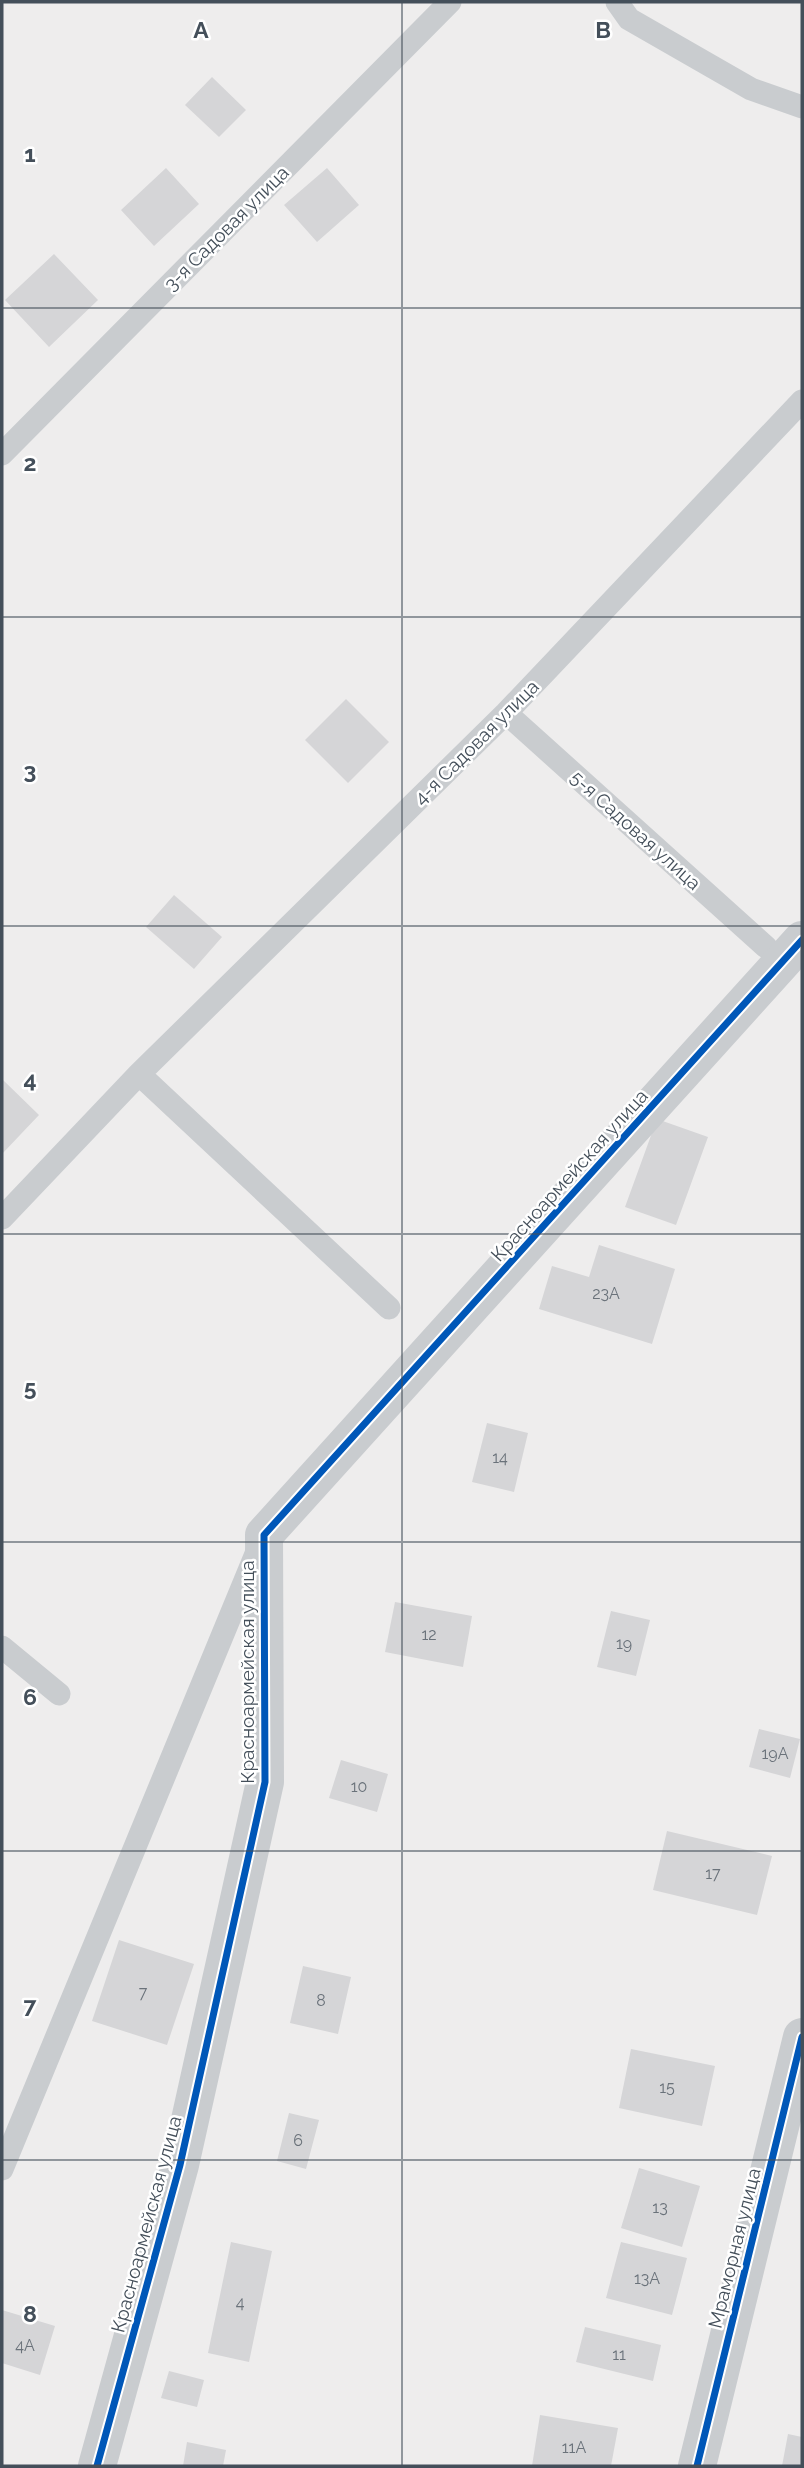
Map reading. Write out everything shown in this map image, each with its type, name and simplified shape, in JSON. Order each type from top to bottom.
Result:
[{"type":"street","name":"Красноармейская улица","points":[[97,2466],[180,2165],[265,1782],[264,1535],[784,944]]},
{"type":"street","name":"Мраморная улица","points":[[697,2466],[802,2037]]},
{"type":"lane","name":"3-я Садовая улица","points":[[2,454],[450,2]]},
{"type":"lane","points":[[617,2],[629,19],[751,89],[802,107]]},
{"type":"lane","name":"4-я Садовая улица","points":[[2,1218],[139,1074],[506,713],[802,401]]},
{"type":"lane","name":"5-я Садовая улица","points":[[506,713],[784,944]]},
{"type":"lane","points":[[139,1074],[389,1308]]},
{"type":"lane","points":[[2,2169],[264,1535]]},
{"type":"lane","points":[[2,1647],[58,1694]]},
{"type":"building","points":[[212,77],[246,110],[219,137],[185,105]]},
{"type":"building","points":[[166,168],[199,204],[154,246],[121,210]]},
{"type":"building","points":[[327,168],[359,205],[317,242],[284,205]]},
{"type":"building","points":[[54,254],[98,300],[49,347],[5,300]]},
{"type":"building","points":[[346,699],[389,742],[348,783],[305,740]]},
{"type":"building","points":[[174,895],[222,937],[194,969],[146,927]]},
{"type":"building","points":[[2,1079],[39,1115],[2,1154]]},
{"type":"building","points":[[657,1119],[708,1137],[676,1225],[625,1207]]},
{"type":"building","points":[[599,1245],[675,1269],[652,1344],[539,1309],[552,1266],[589,1277]]},
{"type":"building","points":[[487,1423],[528,1433],[514,1492],[472,1482]]},
{"type":"building","points":[[395,1602],[472,1616],[463,1667],[385,1652]]},
{"type":"building","points":[[611,1611],[650,1620],[636,1676],[597,1667]]},
{"type":"building","points":[[759,1729],[800,1739],[790,1778],[749,1767]]},
{"type":"building","points":[[341,1760],[388,1774],[377,1812],[329,1798]]},
{"type":"building","points":[[667,1831],[772,1856],[757,1915],[653,1890]]},
{"type":"building","points":[[119,1940],[194,1964],[167,2045],[92,2021]]},
{"type":"building","points":[[303,1966],[351,1977],[338,2034],[290,2023]]},
{"type":"building","points":[[631,2049],[715,2066],[702,2126],[619,2108]]},
{"type":"building","points":[[289,2113],[319,2120],[306,2169],[277,2161]]},
{"type":"building","points":[[639,2168],[700,2186],[682,2247],[621,2228]]},
{"type":"building","points":[[231,2242],[272,2251],[249,2362],[208,2353]]},
{"type":"building","points":[[621,2242],[687,2258],[672,2315],[606,2298]]},
{"type":"building","points":[[2,2310],[55,2326],[40,2375],[2,2363]]},
{"type":"building","points":[[585,2327],[661,2345],[653,2381],[576,2362]]},
{"type":"building","points":[[169,2371],[204,2380],[197,2407],[161,2398]]},
{"type":"building","points":[[540,2415],[618,2428],[611,2466],[532,2466]]},
{"type":"building","points":[[788,2434],[802,2437],[802,2466],[782,2466]]},
{"type":"building","points":[[187,2442],[226,2450],[223,2466],[183,2466]]},
{"type":"cycle path","points":[[97,2466],[180,2165],[265,1782],[264,1535],[802,940]]},
{"type":"cycle path","points":[[697,2466],[802,2037]]}]
